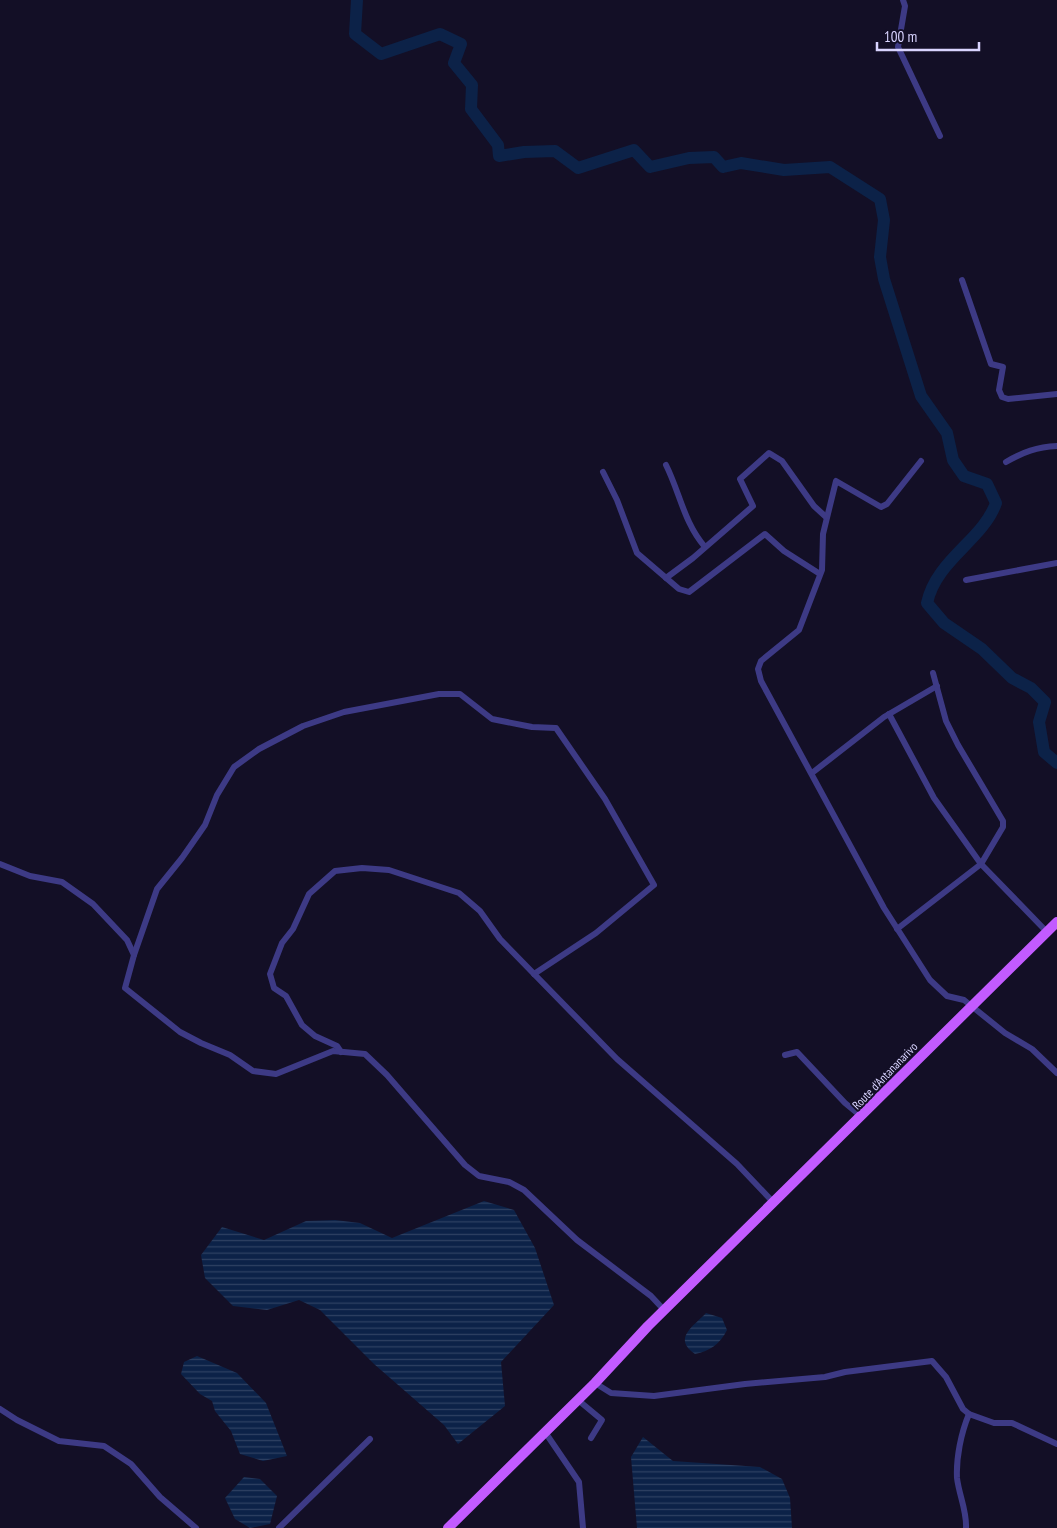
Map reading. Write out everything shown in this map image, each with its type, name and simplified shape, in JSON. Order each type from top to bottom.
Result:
[{"type":"main road","name":"Route d'Antananarivo","points":[[448,1528],[595,1383],[773,1202],[862,1117],[971,1005],[1057,922]]},
{"type":"street","points":[[903,0],[905,6],[898,47],[940,136]]},
{"type":"street","points":[[962,280],[991,364],[1003,367],[999,390],[1002,397],[1008,399],[1057,394]]},
{"type":"street","points":[[1006,462],[1023,452],[1038,447],[1057,446]]},
{"type":"street","points":[[666,578],[753,506],[740,479],[769,453],[782,461],[814,506],[826,517]]},
{"type":"street","points":[[921,461],[887,504],[881,507],[836,481],[826,517],[820,574],[799,630],[760,661],[758,669],[761,681],[897,929],[930,980],[947,996],[964,1000],[1005,1033],[1032,1049],[1057,1073]]},
{"type":"street","points":[[666,465],[678,488],[681,506],[687,520],[695,536],[705,546]]},
{"type":"street","points":[[603,472],[637,552],[679,589],[689,592],[765,534],[784,551],[820,574]]},
{"type":"street","points":[[966,580],[1057,563]]},
{"type":"street","points":[[897,929],[981,864],[1003,827],[1003,821],[958,745],[946,720],[933,673]]},
{"type":"street","points":[[812,773],[889,714],[937,686]]},
{"type":"street","points":[[534,974],[596,933],[654,885],[605,799],[556,728],[532,727],[492,719],[460,694],[439,694],[344,712],[303,726],[259,749],[234,767],[217,795],[205,825],[157,889],[134,955],[125,988],[180,1032],[201,1044],[230,1055],[253,1071],[276,1074],[334,1051],[365,1054],[387,1075],[465,1165],[479,1176],[509,1182],[524,1190],[577,1240],[651,1296],[664,1311]]},
{"type":"street","points":[[889,714],[934,798],[981,864],[1048,932]]},
{"type":"street","points":[[0,864],[30,876],[62,882],[94,904],[111,921],[127,940],[134,955]]},
{"type":"street","points":[[341,1052],[337,1046],[315,1036],[302,1025],[286,996],[274,988],[270,974],[282,943],[293,929],[309,894],[335,871],[362,868],[389,870],[459,893],[480,911],[500,939],[617,1059],[737,1164],[773,1202]]},
{"type":"street","points":[[785,1055],[797,1052],[845,1103],[862,1117]]},
{"type":"street","points":[[595,1383],[611,1393],[654,1396],[745,1384],[825,1377],[845,1372],[932,1361],[946,1377],[963,1408],[969,1414],[994,1423],[1012,1423],[1057,1444]]},
{"type":"street","points":[[578,1400],[602,1420],[592,1438]]},
{"type":"street","points":[[0,1409],[17,1420],[59,1441],[104,1446],[131,1464],[160,1497],[196,1528]]},
{"type":"street","points":[[966,1528],[966,1518],[957,1478],[962,1428],[969,1414]]},
{"type":"street","points":[[545,1432],[579,1482],[583,1528]]},
{"type":"street","points":[[279,1528],[370,1439]]},
{"type":"water","points":[[484,1201],[514,1210],[535,1248],[554,1305],[501,1362],[505,1406],[458,1444],[444,1425],[374,1364],[320,1310],[299,1300],[267,1310],[233,1306],[205,1278],[201,1255],[222,1227],[264,1240],[306,1221],[335,1220],[360,1223],[392,1238]]},
{"type":"water","points":[[706,1313],[722,1318],[727,1330],[714,1346],[695,1354],[685,1343],[685,1337],[691,1327]]},
{"type":"water","points":[[197,1356],[237,1373],[266,1403],[287,1456],[263,1461],[240,1454],[231,1431],[215,1411],[212,1401],[200,1394],[181,1374],[184,1362]]},
{"type":"water","points":[[643,1437],[673,1461],[760,1467],[782,1479],[790,1498],[792,1528],[637,1528],[631,1457]]},
{"type":"water","points":[[244,1477],[260,1479],[277,1496],[270,1524],[250,1528],[235,1519],[225,1498]]},
{"type":"waterway","points":[[357,0],[355,34],[381,54],[440,34],[461,44],[454,63],[472,85],[471,109],[498,145],[499,156],[524,152],[555,151],[578,168],[634,150],[650,167],[689,158],[714,157],[723,167],[741,163],[784,170],[830,167],[880,199],[884,220],[880,257],[884,279],[921,396],[947,433],[953,460],[964,476],[987,484],[996,503],[990,516],[981,528],[940,574],[932,588],[927,603],[944,623],[982,649],[1012,678],[1031,688],[1045,702],[1039,722],[1044,752],[1057,763]]}]
